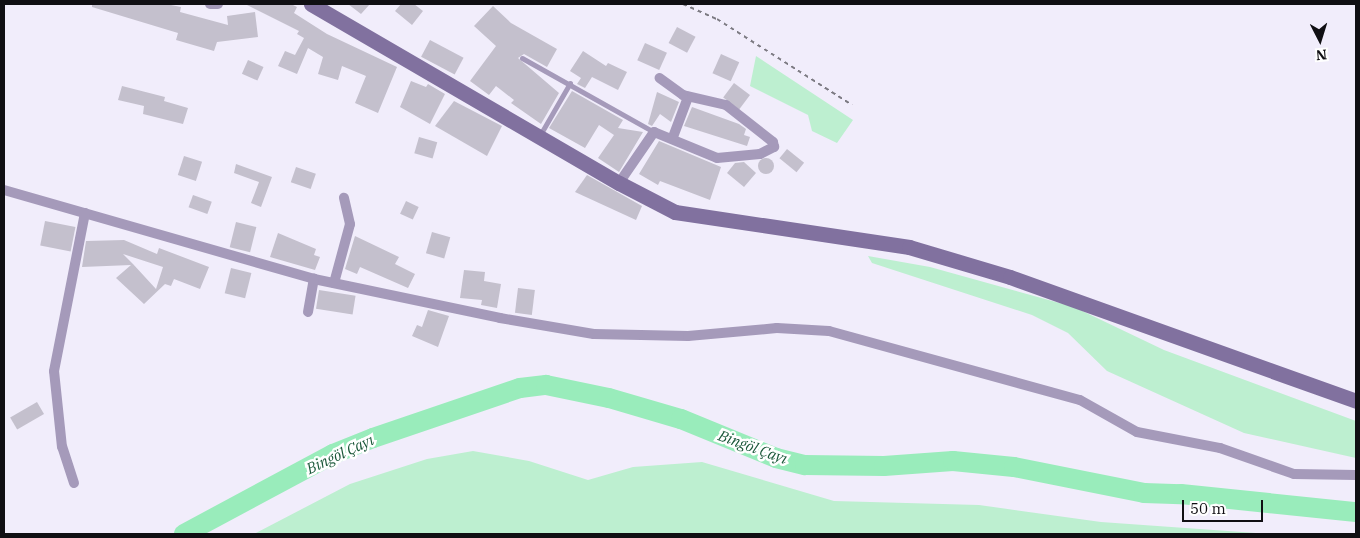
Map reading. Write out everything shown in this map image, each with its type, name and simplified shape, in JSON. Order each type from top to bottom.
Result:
[{"type":"main road","points":[[311,4],[619,183],[675,212],[909,247],[1010,277],[1356,401]]},
{"type":"street","points":[[210,4],[218,4]]},
{"type":"street","points":[[619,183],[654,132],[673,137],[717,158],[760,154],[774,147],[774,142],[726,105],[688,96],[660,78]]},
{"type":"street","points":[[673,137],[688,96]]},
{"type":"street","points":[[4,190],[314,279],[594,334],[688,336],[777,328],[829,331],[1080,400],[1137,432],[1220,448],[1294,474],[1356,475]]},
{"type":"street","points":[[334,283],[350,224],[344,198]]},
{"type":"street","points":[[74,483],[62,446],[54,371],[85,213]]},
{"type":"street","points":[[308,312],[314,279]]},
{"type":"lane","points":[[522,58],[546,75],[570,83],[654,132]]},
{"type":"lane","points":[[539,136],[570,83]]},
{"type":"path","points":[[683,4],[717,19],[852,106]]},
{"type":"green space","points":[[756,56],[853,120],[837,143],[812,131],[808,115],[750,86]]},
{"type":"green space","points":[[868,256],[930,267],[1074,307],[1164,350],[1356,421],[1356,458],[1244,433],[1107,371],[1068,333],[1032,315],[872,263]]},
{"type":"green space","points":[[473,451],[529,461],[588,480],[633,467],[702,462],[834,501],[979,505],[1101,522],[1270,534],[254,534],[350,484],[427,459]]},
{"type":"building","points":[[92,4],[166,4],[181,7],[180,12],[228,25],[227,16],[255,12],[258,37],[217,42],[214,51],[176,40],[178,33],[92,7]]},
{"type":"building","points":[[245,4],[291,4],[297,7],[294,13],[327,34],[397,67],[378,113],[355,103],[366,76],[342,66],[338,80],[318,74],[323,57],[308,48],[297,74],[278,66],[285,51],[295,55],[304,38],[297,34],[299,31]]},
{"type":"building","points":[[348,4],[370,4],[361,14]]},
{"type":"building","points":[[401,4],[414,4],[423,11],[412,25],[395,11]]},
{"type":"building","points":[[493,6],[511,23],[557,49],[547,67],[524,54],[518,58],[559,93],[541,124],[511,103],[514,100],[496,86],[489,95],[470,81],[496,46],[474,26]]},
{"type":"building","points":[[677,27],[696,37],[687,53],[669,43]]},
{"type":"building","points":[[430,40],[464,58],[455,75],[421,57]]},
{"type":"building","points":[[645,43],[667,53],[659,70],[637,60]]},
{"type":"building","points":[[583,51],[606,66],[608,63],[627,72],[618,90],[592,77],[585,88],[577,84],[581,78],[570,71]]},
{"type":"building","points":[[721,54],[739,62],[731,81],[712,73]]},
{"type":"building","points":[[248,60],[264,67],[257,81],[242,74]]},
{"type":"building","points":[[411,81],[426,87],[428,84],[445,94],[430,124],[400,107]]},
{"type":"building","points":[[734,83],[750,95],[739,109],[723,97]]},
{"type":"building","points":[[122,86],[165,97],[164,101],[188,108],[183,124],[143,114],[144,106],[118,100]]},
{"type":"building","points":[[572,91],[623,120],[618,128],[643,132],[619,172],[598,158],[614,135],[599,125],[585,148],[549,128]]},
{"type":"building","points":[[657,92],[679,102],[671,122],[660,114],[652,126],[648,124]]},
{"type":"building","points":[[454,101],[502,126],[487,156],[435,126]]},
{"type":"building","points":[[692,107],[739,124],[746,129],[744,135],[750,137],[747,146],[684,126]]},
{"type":"building","points":[[419,137],[437,142],[433,159],[414,153]]},
{"type":"building","points":[[659,141],[721,167],[710,200],[660,181],[658,185],[639,174]]},
{"type":"building","points":[[787,149],[804,163],[797,172],[779,158]]},
{"type":"building","points":[[184,156],[202,162],[196,181],[178,175]]},
{"type":"building","points":[[763,158],[769,158],[774,163],[772,172],[763,174],[758,169],[758,163]]},
{"type":"building","points":[[744,162],[756,173],[744,187],[727,173],[735,163]]},
{"type":"building","points":[[236,164],[272,177],[261,207],[251,203],[259,182],[234,173]]},
{"type":"building","points":[[296,167],[316,174],[311,189],[291,182]]},
{"type":"building","points":[[587,175],[642,206],[636,220],[575,192]]},
{"type":"building","points":[[193,195],[212,202],[207,214],[189,207]]},
{"type":"building","points":[[406,201],[419,207],[413,220],[400,214]]},
{"type":"building","points":[[45,221],[75,227],[71,251],[40,246]]},
{"type":"building","points":[[236,222],[256,227],[250,252],[230,247]]},
{"type":"building","points":[[432,232],[450,237],[444,258],[426,253]]},
{"type":"building","points":[[278,233],[316,249],[314,255],[320,257],[315,270],[270,257]]},
{"type":"building","points":[[355,236],[399,257],[395,264],[415,274],[408,288],[360,267],[357,274],[345,269]]},
{"type":"building","points":[[124,240],[157,254],[159,248],[209,267],[200,289],[174,279],[171,286],[165,284],[144,304],[116,278],[131,265],[82,267],[86,241]],"holes":[[[123,254],[163,267],[156,289]]]},
{"type":"building","points":[[231,268],[251,273],[245,298],[225,293]]},
{"type":"building","points":[[464,270],[485,272],[484,281],[501,284],[497,308],[481,305],[482,300],[460,298]]},
{"type":"building","points":[[518,288],[535,290],[532,315],[515,313]]},
{"type":"building","points":[[319,290],[356,296],[353,315],[316,309]]},
{"type":"building","points":[[428,310],[449,316],[438,347],[412,336],[417,325],[422,327]]},
{"type":"building","points":[[37,402],[44,414],[17,430],[10,418]]},
{"type":"waterway","name":"Bingöl Çayı","points":[[184,534],[333,454],[373,438],[520,388],[546,385],[609,398],[681,419],[776,458],[805,465],[884,466],[953,461],[1014,467],[1144,493],[1181,494],[1356,512]]}]
